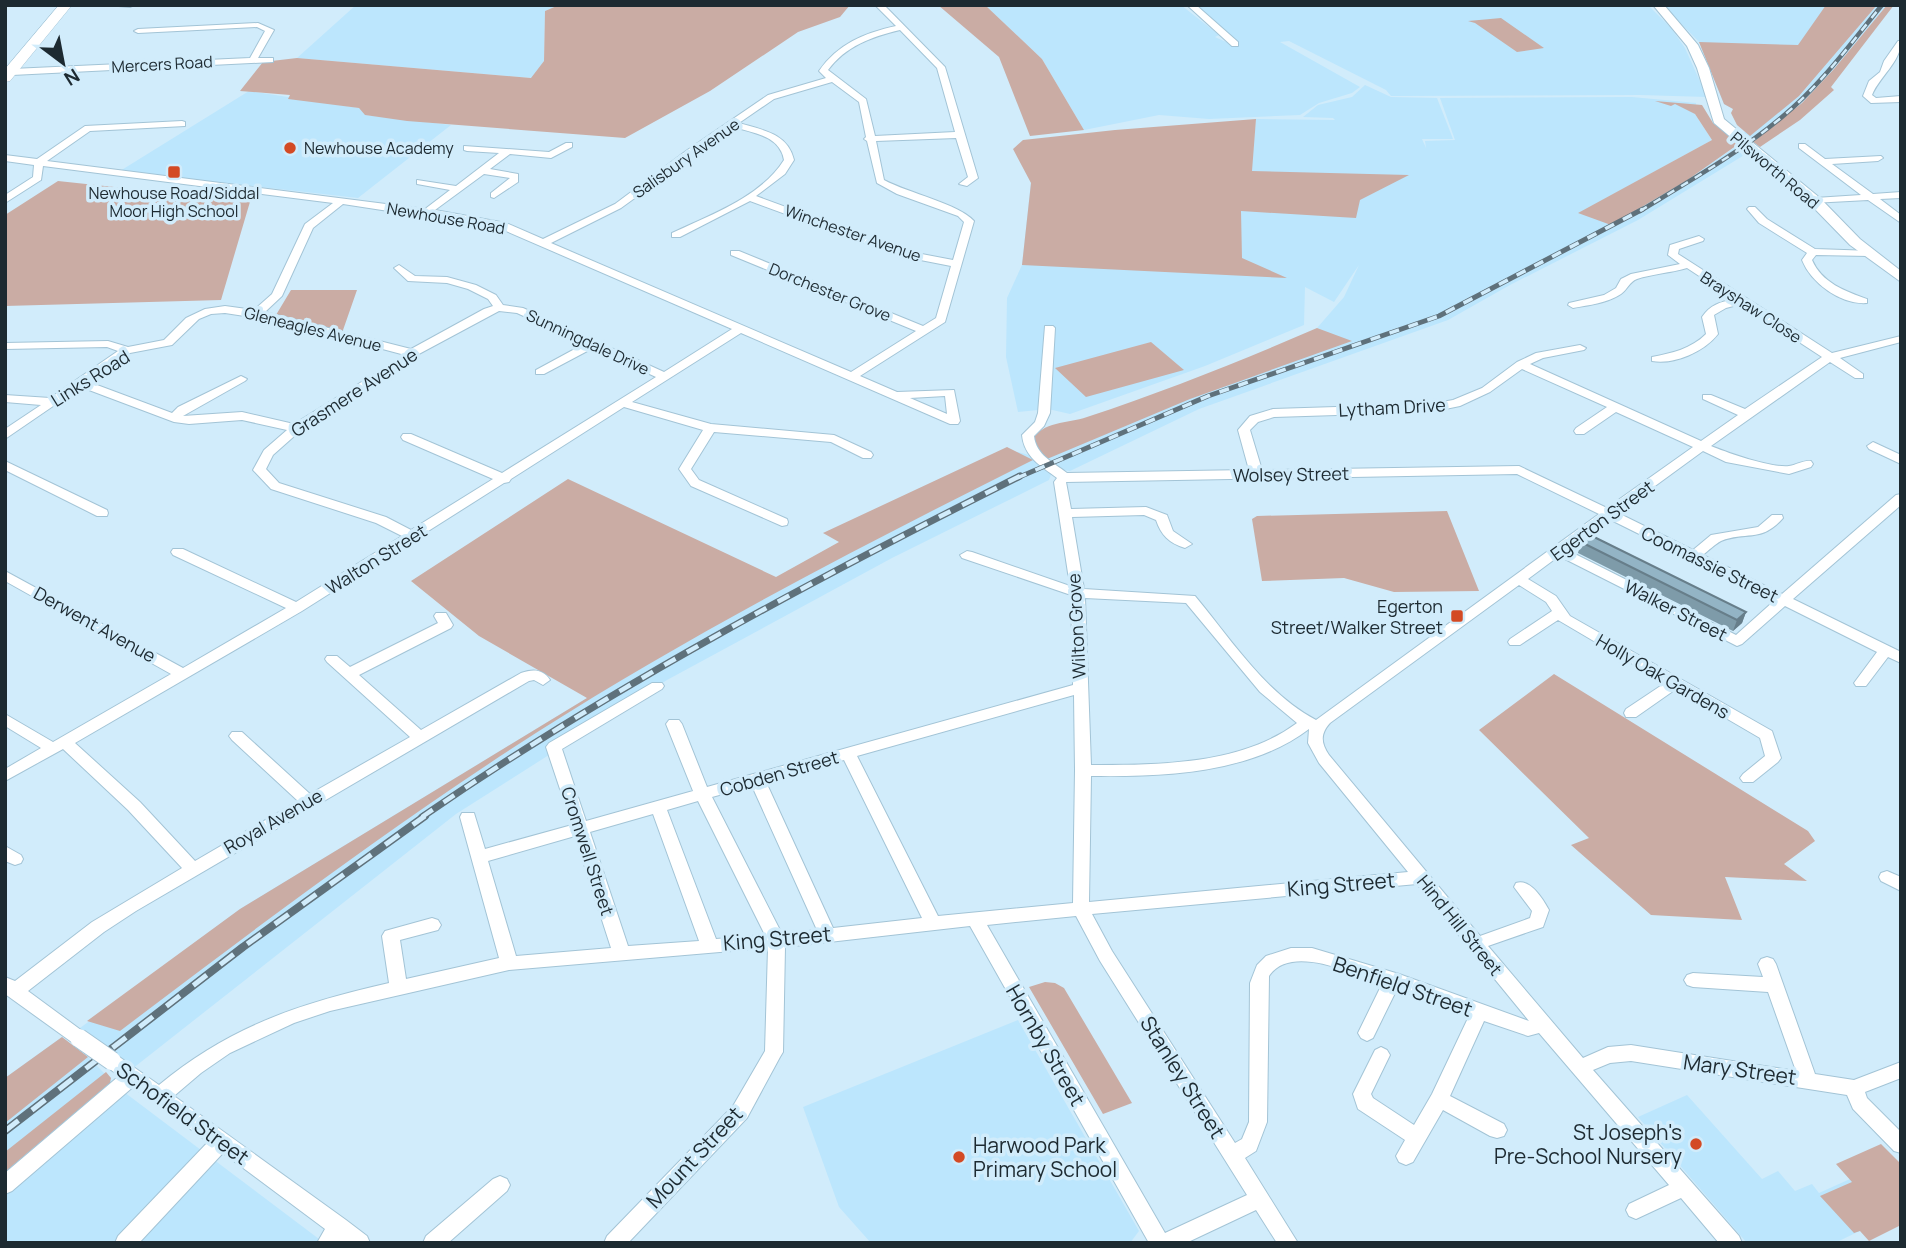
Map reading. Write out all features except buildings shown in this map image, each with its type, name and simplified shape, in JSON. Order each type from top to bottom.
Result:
[{"type":"main road","points":[[9,75],[33,42],[66,5]]},
{"type":"street","points":[[111,5],[130,5]]},
{"type":"street","points":[[879,5],[941,67],[973,178],[964,184]]},
{"type":"street","points":[[1191,5],[1235,44]]},
{"type":"street","name":"Pilsworth Road","points":[[1658,5],[1692,45],[1703,68],[1718,120],[1901,278]]},
{"type":"street","points":[[139,32],[258,25],[270,30],[253,60]]},
{"type":"street","points":[[852,376],[941,320],[969,221],[961,214],[900,192],[880,181],[863,101],[823,71],[831,59],[855,41],[873,33],[900,28]]},
{"type":"street","points":[[1901,43],[1888,61],[1884,73],[1873,80],[1867,96],[1874,101],[1901,99]]},
{"type":"street","name":"Mercers Road","points":[[9,75],[270,60]]},
{"type":"street","points":[[1888,61],[1901,63]]},
{"type":"street","name":"Salisbury Avenue","points":[[542,243],[618,206],[771,97],[831,79]]},
{"type":"street","points":[[5,200],[38,178],[39,162],[88,128],[182,124]]},
{"type":"street","points":[[676,235],[750,197],[785,171],[791,157],[782,143],[734,124]]},
{"type":"street","points":[[869,139],[960,135]]},
{"type":"street","points":[[467,148],[551,155],[569,145]]},
{"type":"street","points":[[1802,146],[1901,220]]},
{"type":"street","points":[[427,212],[507,152]]},
{"type":"street","name":"Newhouse Road","points":[[5,158],[427,212],[502,225],[899,395]]},
{"type":"street","points":[[1824,162],[1878,158]]},
{"type":"street","points":[[484,171],[514,176],[515,180],[494,194]]},
{"type":"street","points":[[420,182],[459,189]]},
{"type":"street","points":[[1815,201],[1901,195]]},
{"type":"street","name":"Winchester Avenue","points":[[750,197],[904,254],[958,264]]},
{"type":"street","points":[[256,314],[277,296],[309,226],[340,202]]},
{"type":"street","points":[[1752,209],[1763,221],[1813,252],[1869,253]]},
{"type":"street","name":"Brayshaw Close","points":[[1699,239],[1673,249],[1674,255],[1859,376]]},
{"type":"street","points":[[1813,252],[1807,260],[1815,276],[1832,288],[1863,301]]},
{"type":"street","name":"Dorchester Grove","points":[[735,253],[925,331]]},
{"type":"street","points":[[1573,305],[1608,297],[1620,290],[1625,281],[1635,276],[1687,265]]},
{"type":"street","name":"Sunningdale Drive","points":[[399,268],[412,279],[460,283],[492,297],[499,308],[519,310],[664,376]]},
{"type":"street","points":[[406,285],[417,279]]},
{"type":"street","points":[[1656,359],[1664,359],[1703,345],[1712,334],[1707,317],[1709,312],[1741,301]]},
{"type":"street","name":"Gleneagles Avenue","points":[[212,310],[227,308],[256,314],[413,353]]},
{"type":"street","name":"Grasmere Avenue","points":[[413,536],[381,520],[275,486],[260,470],[268,453],[296,429],[395,368],[413,353],[488,311],[499,308]]},
{"type":"street","name":"Links Road","points":[[5,435],[127,350],[168,343],[186,322],[212,310]]},
{"type":"street","name":"Walton Street","points":[[5,776],[297,608],[505,479],[739,328]]},
{"type":"street","points":[[1049,328],[1044,412],[1040,423],[1028,435],[1027,444],[1030,452],[1064,477]]},
{"type":"street","name":"Egerton Street","points":[[1083,770],[1123,772],[1240,755],[1296,735],[1828,358],[1901,339]]},
{"type":"street","points":[[5,346],[108,344],[127,350]]},
{"type":"street","points":[[540,372],[591,344]]},
{"type":"street","name":"Lytham Drive","points":[[1256,475],[1244,430],[1259,416],[1273,413],[1431,408],[1456,404],[1486,390],[1521,364],[1540,355],[1580,348]]},
{"type":"street","points":[[1521,364],[1730,458],[1789,470],[1807,464]]},
{"type":"street","points":[[173,418],[242,379]]},
{"type":"street","points":[[81,383],[173,418],[189,420],[243,416],[296,429]]},
{"type":"street","points":[[5,398],[21,397],[51,402]]},
{"type":"street","points":[[1707,397],[1748,415]]},
{"type":"street","points":[[623,403],[710,428],[834,439],[867,455]]},
{"type":"street","points":[[1580,431],[1615,407]]},
{"type":"street","points":[[710,428],[685,468],[695,484],[782,522]]},
{"type":"street","points":[[407,437],[505,479]]},
{"type":"street","points":[[1873,446],[1901,460]]},
{"type":"street","points":[[5,465],[102,513]]},
{"type":"street","name":"Wolsey Street","points":[[1064,477],[1519,470]]},
{"type":"street","name":"Coomassie Street","points":[[1519,470],[1901,658]]},
{"type":"street","name":"Wilton Grove","points":[[1064,477],[1060,482],[1078,593],[1083,770],[1081,909]]},
{"type":"street","points":[[1784,600],[1901,498]]},
{"type":"street","points":[[1064,513],[1146,511],[1162,518],[1167,533],[1185,544]]},
{"type":"street","points":[[1694,556],[1716,538],[1762,530],[1777,518]]},
{"type":"street","name":"Walker Street","points":[[1559,551],[1737,640],[1784,600]]},
{"type":"street","points":[[178,552],[297,608]]},
{"type":"street","points":[[967,555],[1078,593],[1190,599],[1264,687],[1289,711],[1312,725]]},
{"type":"street","name":"Derwent Avenue","points":[[5,575],[183,674]]},
{"type":"street","name":"Holly Oak Gardens","points":[[1519,579],[1551,598],[1565,619],[1767,735],[1773,758],[1748,778]]},
{"type":"street","points":[[1514,642],[1560,612]]},
{"type":"street","points":[[350,673],[446,625],[441,616]]},
{"type":"street","points":[[1861,683],[1886,650]]},
{"type":"street","points":[[332,659],[420,737]]},
{"type":"street","name":"Royal Avenue","points":[[10,988],[98,927],[307,801],[526,676],[537,675],[543,680]]},
{"type":"street","points":[[1631,713],[1675,683]]},
{"type":"street","name":"Cromwell Street","points":[[622,954],[554,747],[657,686]]},
{"type":"street","name":"Cobden Street","points":[[480,858],[1079,688]]},
{"type":"street","points":[[5,719],[59,746],[134,806],[192,868]]},
{"type":"street","points":[[674,724],[703,796],[777,941]]},
{"type":"street","name":"Hind Hill Street","points":[[1312,725],[1313,744],[1579,1068],[1732,1243]]},
{"type":"street","points":[[237,736],[307,801]]},
{"type":"street","points":[[848,753],[933,923]]},
{"type":"street","points":[[757,779],[827,933]]},
{"type":"street","points":[[658,807],[709,944]]},
{"type":"street","points":[[468,817],[509,963]]},
{"type":"street","name":"King Street","points":[[161,1095],[194,1067],[224,1048],[289,1017],[330,1004],[509,963],[709,944],[777,941],[827,933],[1421,877]]},
{"type":"street","points":[[1476,944],[1537,922],[1541,910],[1522,887]]},
{"type":"street","name":"Stanley Street","points":[[1081,909],[1106,956],[1288,1243]]},
{"type":"street","name":"Hornby Street","points":[[975,919],[1162,1243]]},
{"type":"street","points":[[399,988],[391,936],[432,925]]},
{"type":"street","name":"Mount Street","points":[[614,1243],[740,1112],[774,1052],[777,941]]},
{"type":"street","name":"Benfield Street","points":[[1232,1155],[1249,1145],[1258,1122],[1259,982],[1263,967],[1280,957],[1300,954],[1323,958],[1393,979],[1528,1029],[1543,1025]]},
{"type":"street","points":[[1767,964],[1808,1079]]},
{"type":"street","points":[[1367,1033],[1393,979]]},
{"type":"street","points":[[1693,980],[1723,989],[1774,985]]},
{"type":"street","name":"Schofield Street","points":[[10,988],[222,1140],[333,1235],[360,1243]]},
{"type":"street","points":[[1406,1156],[1439,1099],[1479,1013]]},
{"type":"street","name":"Mary Street","points":[[1579,1068],[1608,1055],[1631,1053],[1854,1088]]},
{"type":"street","points":[[1381,1055],[1362,1094],[1365,1103],[1416,1138]]},
{"type":"street","points":[[1901,1070],[1854,1088],[1860,1102],[1901,1145]]},
{"type":"street","points":[[5,1185],[133,1075]]},
{"type":"street","points":[[1439,1099],[1497,1130]]},
{"type":"street","points":[[125,1243],[222,1140]]},
{"type":"street","points":[[433,1243],[500,1185]]},
{"type":"street","points":[[1636,1210],[1685,1187]]},
{"type":"street","points":[[1162,1243],[1260,1199]]},
{"type":"shaded area","points":[[356,5],[559,5],[545,11],[544,61],[532,78],[297,58]]},
{"type":"shaded area","points":[[559,5],[850,5],[840,17],[798,32],[710,91],[625,138],[407,121],[365,115],[359,108],[288,99],[290,95],[240,91],[263,62],[297,58],[531,78],[544,61],[545,11]]},
{"type":"shaded area","points":[[938,5],[985,5],[1042,59],[1084,130],[1030,136],[999,57]]},
{"type":"shaded area","points":[[985,5],[1181,5],[1219,35],[1215,37],[1235,46],[1191,5],[1648,5],[1671,28],[1685,48],[1707,97],[1391,96],[1386,90],[1289,41],[1280,42],[1360,87],[1352,93],[1319,103],[1300,115],[1209,119],[1159,115],[1084,130],[1042,59]]},
{"type":"shaded area","points":[[1663,5],[1844,5],[1752,95],[1733,109],[1724,104],[1699,42]]},
{"type":"shaded area","points":[[1826,5],[1877,5],[1799,96],[1750,136],[1737,125],[1731,113],[1733,109],[1724,104],[1699,42],[1798,45]]},
{"type":"shaded area","points":[[1877,5],[1887,5],[1802,103],[1753,142],[1745,137],[1744,132],[1799,96]]},
{"type":"shaded area","points":[[1887,5],[1894,5],[1831,87],[1834,90],[1800,120],[1760,147],[1753,142],[1802,103]]},
{"type":"shaded area","points":[[1501,18],[1544,48],[1517,52],[1468,21]]},
{"type":"shaded area","points":[[1365,85],[1391,97],[1437,98],[1453,139],[1422,139],[1426,148],[1425,141],[1455,140],[1440,98],[1632,97],[1696,103],[1695,114],[1712,140],[1579,213],[1686,181],[1735,147],[1746,154],[1638,220],[1448,320],[1199,409],[1070,471],[1062,470],[1036,452],[1337,337],[1317,328],[1344,297],[1359,265],[1334,302],[1305,287],[1304,325],[1205,366],[1070,414],[1048,409],[1018,412],[1006,357],[1007,298],[1022,265],[1031,182],[1251,171],[1256,119],[1335,120],[1303,117],[1318,105],[1352,97]]},
{"type":"shaded area","name":"Newhouse Academy","points":[[249,91],[359,108],[366,115],[451,125],[358,198],[120,171]]},
{"type":"shaded area","points":[[1655,101],[1702,105],[1713,123],[1740,143],[1686,181],[1611,225],[1578,213],[1712,140],[1695,114],[1675,104],[1671,106]]},
{"type":"shaded area","points":[[1256,119],[1252,171],[1409,175],[1360,200],[1356,218],[1241,211],[1242,258],[1287,278],[1022,265],[1031,183],[1013,149],[1023,140]]},
{"type":"shaded area","points":[[58,181],[236,200],[244,194],[252,195],[221,300],[5,306],[5,215]]},
{"type":"shaded area","points":[[291,290],[357,290],[342,333],[276,315]]},
{"type":"shaded area","points":[[1317,328],[1352,341],[1190,399],[1047,459],[1031,442],[1049,426],[1087,417],[1145,397]]},
{"type":"shaded area","points":[[1151,342],[1184,370],[1086,397],[1055,368]]},
{"type":"shaded area","points":[[1007,447],[1033,460],[721,623],[539,731],[379,839],[120,1031],[87,1021],[240,909],[587,698],[479,636],[411,581],[568,479],[776,577],[839,542],[823,533]]},
{"type":"shaded area","points":[[1018,452],[1029,455],[1052,472],[1049,480],[892,558],[667,680],[456,814],[132,1069],[76,1031],[240,909],[587,698],[585,696]]},
{"type":"shaded area","points":[[1447,511],[1479,591],[1394,592],[1344,578],[1262,581],[1252,519],[1257,516]]},
{"type":"shaded area","points":[[1554,674],[1808,831],[1815,841],[1784,864],[1807,881],[1725,877],[1742,920],[1651,915],[1571,845],[1589,838],[1479,730]]},
{"type":"shaded area","points":[[1045,982],[1064,988],[1132,1103],[1103,1114],[1029,987]]},
{"type":"shaded area","name":"Harwood Park Primary School","points":[[1018,1020],[1139,1231],[1130,1243],[871,1243],[839,1207],[803,1107]]},
{"type":"shaded area","points":[[62,1037],[88,1057],[112,1081],[5,1172],[5,1078]]},
{"type":"shaded area","points":[[62,1037],[88,1057],[5,1123],[5,1078]]},
{"type":"shaded area","points":[[106,1072],[111,1078],[110,1083],[5,1172],[5,1152]]},
{"type":"shaded area","points":[[124,1092],[319,1239],[316,1243],[5,1243],[5,1192]]},
{"type":"shaded area","name":"St Joseph's Pre-School Nursery","points":[[1687,1095],[1762,1179],[1778,1171],[1795,1191],[1812,1184],[1819,1193],[1850,1179],[1886,1218],[1835,1243],[1747,1243],[1638,1117]]},
{"type":"shaded area","points":[[1881,1144],[1901,1164],[1901,1225],[1869,1241],[1860,1231],[1854,1233],[1820,1196],[1852,1182],[1836,1164]]},
{"type":"railway","points":[[1640,211],[1731,155],[1782,117],[1823,78],[1882,5]]},
{"type":"railway","points":[[1017,478],[1208,396],[1439,316],[1643,209]]},
{"type":"railway","points":[[422,817],[566,723],[715,636],[1020,476]]},
{"type":"railway","points":[[5,1131],[243,947],[425,816]]},
{"type":"place","name":"Newhouse Academy","points":[[290,148]]},
{"type":"place","name":"Newhouse Road/Siddal Moor High School","points":[[174,172]]},
{"type":"place","name":"Egerton Street/Walker Street","points":[[1457,616]]},
{"type":"place","name":"St Joseph's Pre-School Nursery","points":[[1696,1144]]},
{"type":"place","name":"Harwood Park Primary School","points":[[959,1157]]}]
